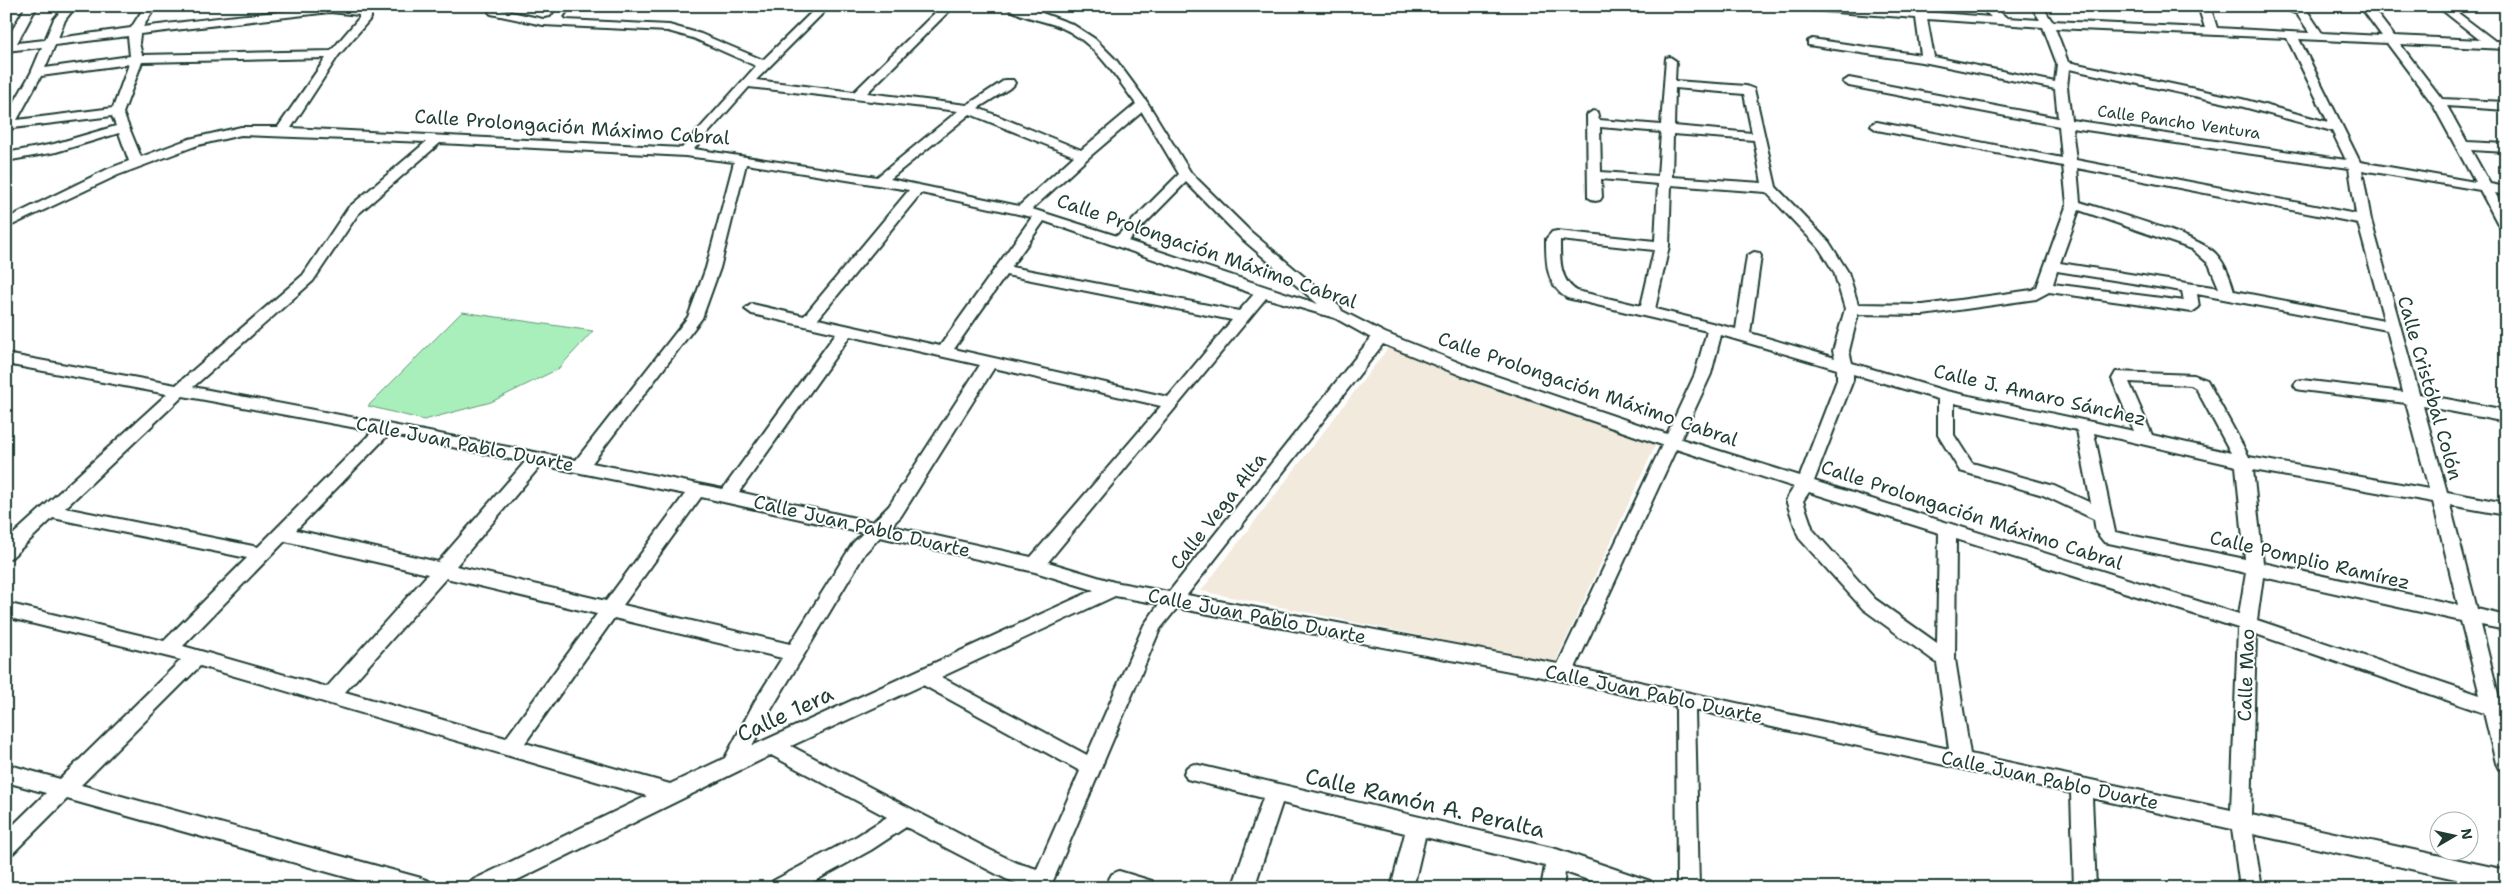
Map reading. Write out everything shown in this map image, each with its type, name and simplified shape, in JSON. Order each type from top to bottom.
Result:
[{"type":"street","points":[[32,6],[8,48],[221,20],[256,20],[338,8],[365,12],[365,18],[334,54],[282,131]]},
{"type":"street","points":[[8,127],[37,73],[60,19],[71,6]]},
{"type":"street","points":[[137,164],[117,113],[137,60],[131,44],[135,31],[151,6]]},
{"type":"street","points":[[221,20],[230,6]]},
{"type":"street","points":[[559,21],[556,17],[566,6]]},
{"type":"street","points":[[685,152],[746,83],[825,6]]},
{"type":"street","points":[[856,97],[949,6]]},
{"type":"street","points":[[1011,6],[1068,26],[1091,41],[1112,63],[1143,105],[1167,141],[1186,175],[1246,235],[1340,315]]},
{"type":"street","points":[[1795,6],[1877,9],[1921,16],[2006,22],[2506,45]]},
{"type":"street","points":[[1984,6],[2006,22]]},
{"type":"street","points":[[1852,309],[1923,310],[2036,294],[2043,290],[2074,204],[2061,87],[2063,64],[2048,24],[2036,6]]},
{"type":"street","points":[[2204,6],[2212,31]]},
{"type":"street","points":[[2282,6],[2299,8],[2317,35]]},
{"type":"street","points":[[2365,6],[2438,102],[2506,226]]},
{"type":"street","points":[[2442,6],[2492,44]]},
{"type":"street","points":[[494,7],[495,12],[543,22],[559,21],[669,28],[697,36],[764,65]]},
{"type":"street","points":[[1921,16],[1928,59]]},
{"type":"street","name":"Calle Cristóbal Colón","points":[[2291,34],[2355,166],[2364,220],[2391,326],[2440,498],[2468,616],[2498,710],[2506,763]]},
{"type":"street","points":[[1812,43],[1928,59],[2061,87]]},
{"type":"street","points":[[37,73],[137,60],[334,54]]},
{"type":"street","points":[[1647,310],[1662,246],[1670,61]]},
{"type":"street","points":[[2063,64],[2242,103],[2335,128]]},
{"type":"street","name":"Calle Pancho Ventura","points":[[1849,82],[2064,123],[2355,166],[2506,191]]},
{"type":"street","points":[[746,83],[969,109],[1083,155]]},
{"type":"street","points":[[878,183],[969,109],[1009,83]]},
{"type":"street","points":[[1670,84],[1748,91],[1770,188],[1830,253],[1841,272],[1852,309],[1841,351],[1845,366],[1845,380],[1805,484],[1794,500],[1805,533],[1869,604],[1946,659]]},
{"type":"street","points":[[2438,102],[2506,106]]},
{"type":"street","points":[[1022,211],[1083,155],[1143,105]]},
{"type":"street","points":[[8,127],[118,111]]},
{"type":"street","points":[[1595,197],[1593,119],[1668,129],[1759,137]]},
{"type":"street","points":[[1877,126],[2364,220]]},
{"type":"street","points":[[6,157],[56,148],[123,128]]},
{"type":"street","name":"Calle Prolongación Máximo Cabral","points":[[6,224],[113,172],[218,135],[241,131],[282,131],[685,152],[741,159],[878,183],[918,188],[1041,215],[1263,292],[1340,315],[1380,337],[1470,373],[1671,442],[2247,624],[2498,710]]},
{"type":"street","points":[[6,552],[180,390],[308,278],[353,211],[436,140]]},
{"type":"street","points":[[2462,146],[2506,148]]},
{"type":"street","points":[[580,467],[695,318],[713,268],[741,159]]},
{"type":"street","points":[[1119,242],[1186,175]]},
{"type":"street","points":[[1594,175],[1770,188]]},
{"type":"street","points":[[808,321],[918,188]]},
{"type":"street","points":[[2074,204],[2197,246],[2211,256],[2220,267],[2228,294]]},
{"type":"street","points":[[944,352],[1041,215]]},
{"type":"street","name":"Calle J. Amaro Sánchez","points":[[1662,246],[1557,235],[1553,239],[1556,274],[1563,290],[1572,295],[1647,310],[1715,328],[1946,396],[2084,425],[2244,462],[2506,509]]},
{"type":"street","points":[[1742,336],[1754,256]]},
{"type":"street","points":[[2052,266],[2228,294],[2391,326]]},
{"type":"street","points":[[1002,270],[1243,317]]},
{"type":"street","points":[[2044,287],[2192,308],[2189,288]]},
{"type":"street","points":[[1035,565],[1263,292]]},
{"type":"street","points":[[752,309],[1172,403]]},
{"type":"street","points":[[1563,673],[1703,374],[1715,328]]},
{"type":"street","points":[[727,496],[846,330]]},
{"type":"street","name":"Calle Vega Alta","points":[[1041,884],[1153,625],[1174,601],[1380,337]]},
{"type":"street","name":"Calle Juan Pablo Duarte","points":[[6,359],[386,428],[727,496],[1035,565],[1114,589],[1563,673],[2506,880]]},
{"type":"street","points":[[732,764],[762,707],[859,548],[895,510],[990,362]]},
{"type":"street","points":[[2146,439],[2120,379],[2121,376],[2194,380],[2202,384],[2244,462]]},
{"type":"street","points":[[2302,385],[2411,398],[2506,416]]},
{"type":"street","points":[[1946,396],[1946,435],[1966,467],[2048,490],[2101,516]]},
{"type":"street","points":[[2084,425],[2101,516]]},
{"type":"street","points":[[168,649],[386,428]]},
{"type":"street","points":[[330,696],[537,459]]},
{"type":"street","name":"Calle Mao","points":[[2244,462],[2255,570],[2247,624],[2241,822],[2251,888]]},
{"type":"street","points":[[510,748],[696,491]]},
{"type":"street","points":[[50,511],[261,554]]},
{"type":"street","name":"Calle Pomplio Ramírez","points":[[2101,516],[2106,535],[2255,570],[2506,623]]},
{"type":"street","points":[[1948,529],[1946,659],[1961,761]]},
{"type":"street","points":[[283,534],[795,653]]},
{"type":"street","name":"Calle 1era","points":[[479,888],[732,764],[1114,589]]},
{"type":"street","points":[[6,610],[168,649],[672,794]]},
{"type":"street","points":[[6,846],[196,658]]},
{"type":"street","points":[[924,676],[1092,767]]},
{"type":"street","points":[[1685,700],[1688,888]]},
{"type":"street","points":[[772,746],[1013,872],[1041,884]]},
{"type":"street","name":"Calle Ramón A. Peralta","points":[[1194,773],[1556,859],[1642,888]]},
{"type":"street","points":[[6,774],[63,788],[421,888]]},
{"type":"street","points":[[2081,787],[2085,888]]},
{"type":"street","points":[[1243,888],[1275,793]]},
{"type":"street","points":[[781,888],[864,843],[905,816]]},
{"type":"street","points":[[1402,888],[1417,827]]},
{"type":"street","points":[[1552,888],[1556,859]]},
{"type":"street","points":[[1119,881],[1144,888]]},
{"type":"shaded area","points":[[1388,348],[1656,444],[1555,663],[1201,591]]},
{"type":"green space","points":[[462,312],[593,331],[558,369],[491,402],[424,420],[368,406]]}]
